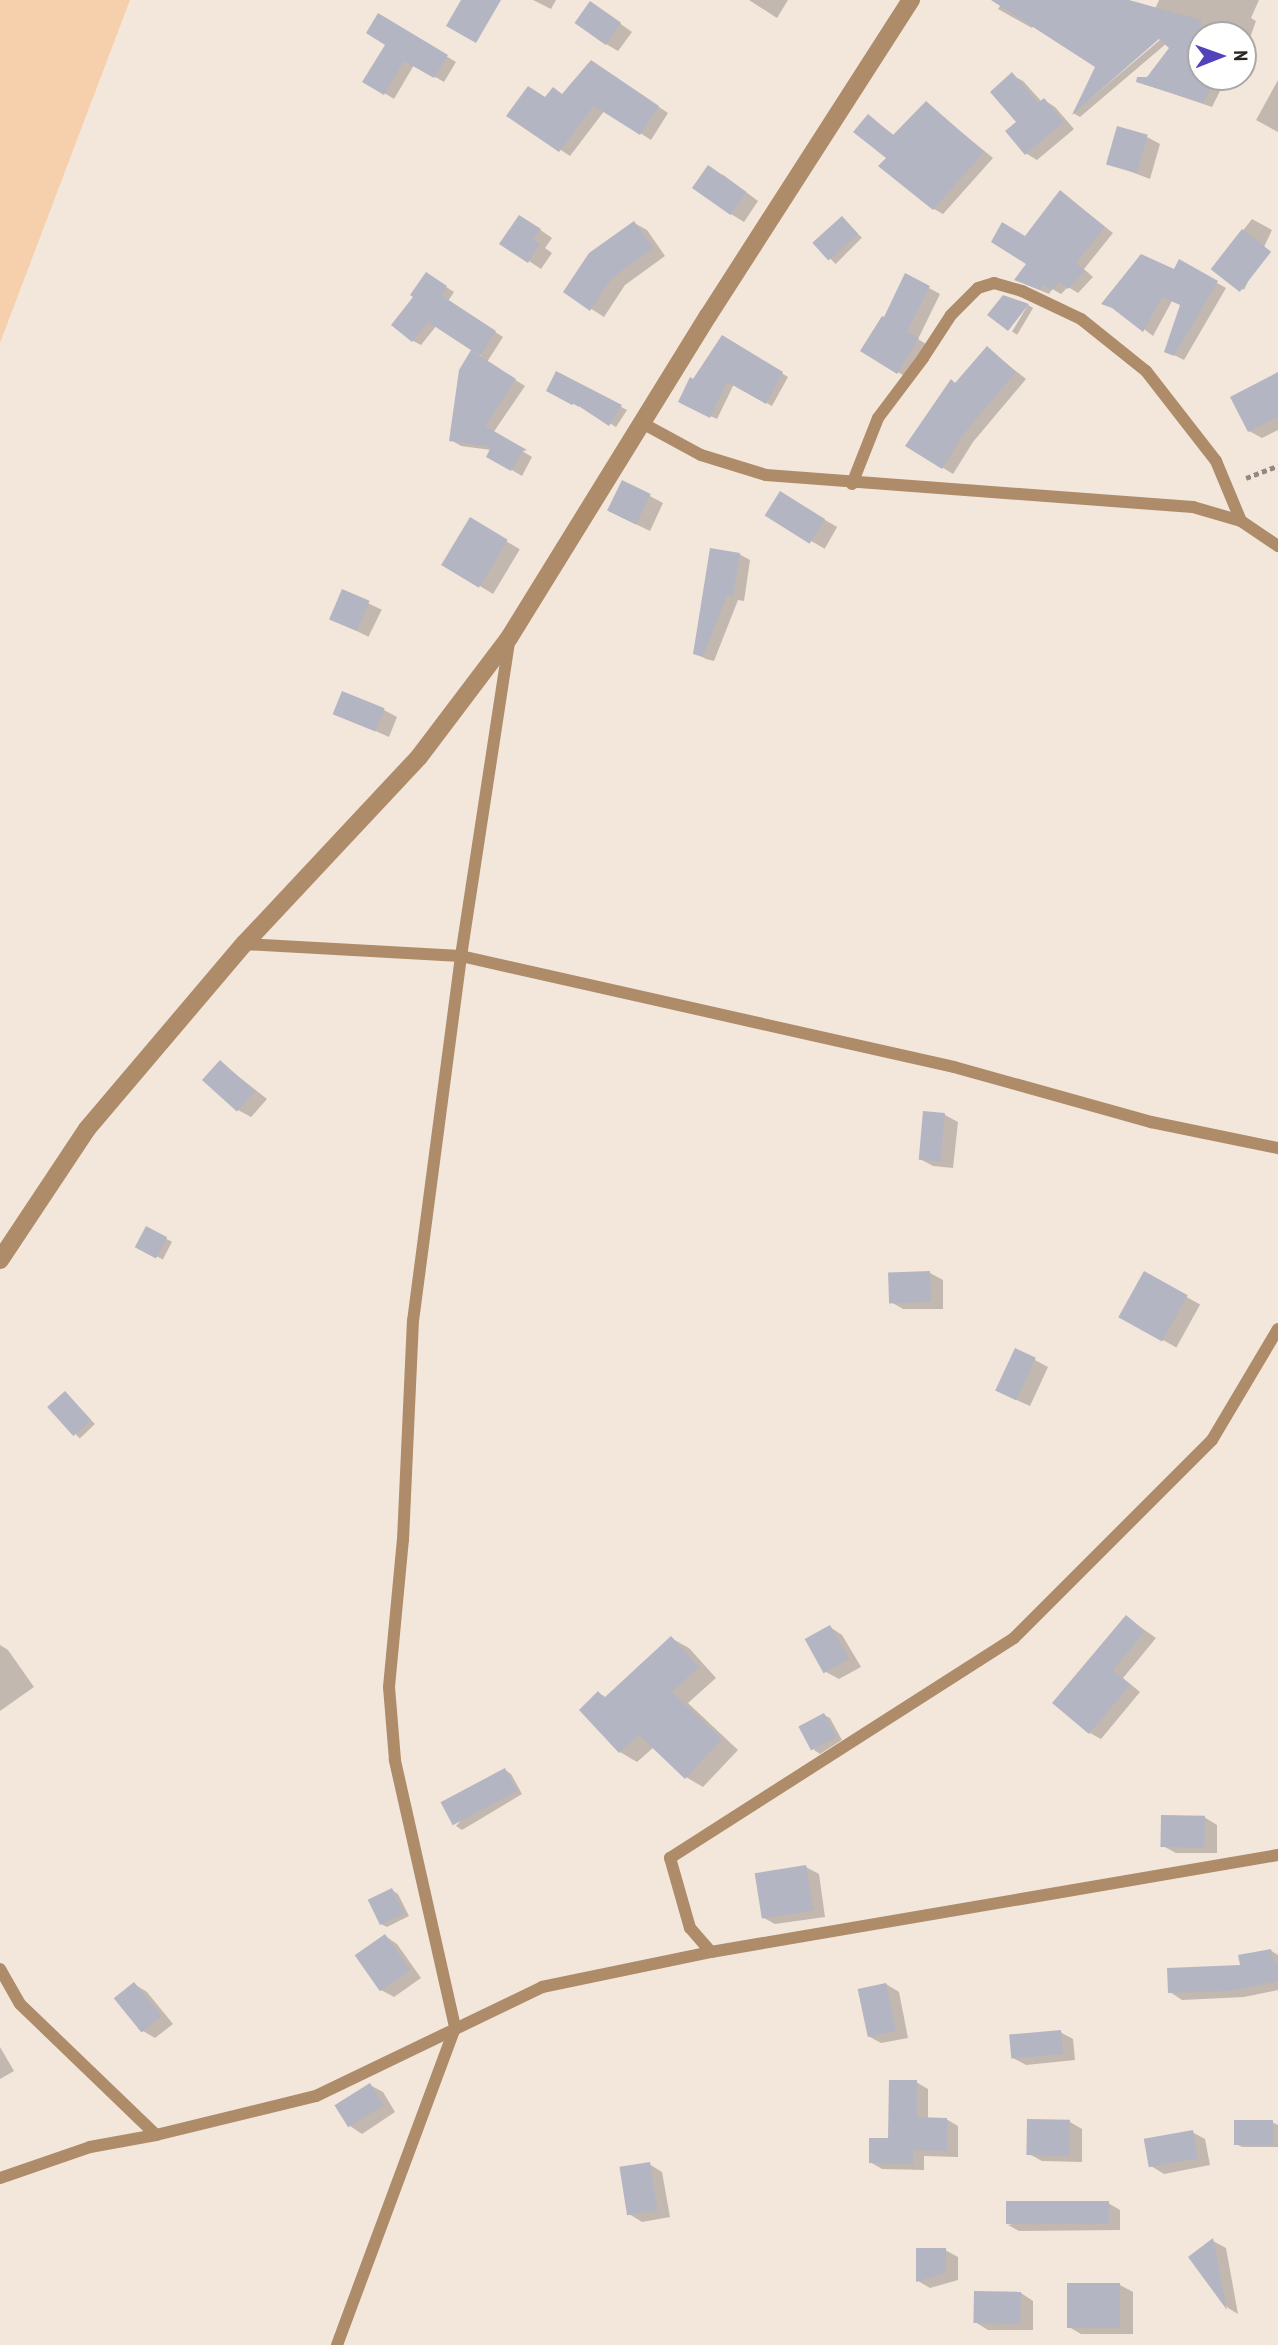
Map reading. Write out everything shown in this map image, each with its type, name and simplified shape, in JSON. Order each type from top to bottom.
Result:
[{"type":"street","points":[[0,1260],[87,1129],[244,944],[419,757],[509,638],[911,0]]},
{"type":"lane","points":[[852,484],[878,418],[951,315],[978,288],[994,283],[1022,291],[1081,319],[1146,371],[1216,461],[1241,522]]},
{"type":"lane","points":[[642,423],[701,455],[766,475],[852,484],[1193,507],[1241,522],[1278,546]]},
{"type":"lane","points":[[337,2345],[455,2027],[396,1760],[389,1687],[403,1540],[413,1321],[461,956],[509,638]]},
{"type":"lane","points":[[244,944],[461,956],[954,1067],[1151,1122],[1278,1148]]},
{"type":"lane","points":[[711,1952],[690,1928],[670,1857],[1014,1638],[1212,1440],[1278,1329]]},
{"type":"lane","points":[[0,2178],[90,2147],[156,2135],[316,2095],[542,1987],[711,1952],[1278,1855]]},
{"type":"lane","points":[[0,1969],[20,2004],[156,2135]]},
{"type":"path","points":[[1226,485],[1278,466]]},
{"type":"shaded area","points":[[0,0],[130,0],[0,343]]},
{"type":"building","points":[[461,0],[501,0],[476,43],[446,26]]},
{"type":"building","points":[[991,0],[1129,0],[1201,20],[1187,21],[1187,91],[1209,91],[1203,103],[1136,82],[1137,77],[1147,77],[1169,48],[1159,39],[1072,115],[1095,67]]},
{"type":"building","points":[[590,1],[621,23],[606,45],[575,23]]},
{"type":"building","points":[[378,13],[448,55],[434,78],[404,61],[384,95],[362,82],[385,45],[366,33]]},
{"type":"building","points":[[591,60],[659,106],[640,135],[594,106],[559,152],[506,116],[528,86],[545,97],[553,87],[562,94]]},
{"type":"building","points":[[1012,72],[1038,103],[1044,98],[1064,122],[1025,155],[1005,131],[1016,122],[990,92]]},
{"type":"building","points":[[926,101],[984,152],[933,210],[878,166],[886,158],[853,132],[868,114],[893,135]]},
{"type":"building","points":[[1117,126],[1148,135],[1137,173],[1106,164]]},
{"type":"building","points":[[708,165],[747,192],[730,215],[692,188]]},
{"type":"building","points":[[1060,190],[1105,227],[1076,263],[1085,271],[1068,289],[1059,282],[1051,291],[1044,284],[1040,290],[1014,280],[1026,264],[991,242],[1002,222],[1025,236]]},
{"type":"building","points":[[519,215],[541,229],[533,239],[540,244],[528,263],[499,244]]},
{"type":"building","points":[[842,216],[858,234],[828,261],[812,243]]},
{"type":"building","points":[[634,221],[653,248],[612,278],[590,311],[563,292],[589,253]]},
{"type":"building","points":[[1242,229],[1271,252],[1240,292],[1211,269]]},
{"type":"building","points":[[1141,254],[1174,269],[1179,259],[1218,281],[1174,356],[1164,352],[1180,305],[1162,297],[1143,332],[1112,308],[1101,304]]},
{"type":"building","points":[[426,272],[447,286],[441,295],[496,331],[480,356],[428,322],[412,342],[391,325],[413,297],[410,295]]},
{"type":"building","points":[[905,273],[930,286],[907,332],[919,338],[897,374],[860,351],[882,316],[884,317]]},
{"type":"building","points":[[1003,295],[1029,304],[1008,331],[987,315]]},
{"type":"building","points":[[722,335],[783,372],[766,404],[727,382],[710,418],[678,402],[690,377],[693,379]]},
{"type":"building","points":[[987,346],[1016,372],[962,436],[942,469],[905,446],[951,379],[955,383]]},
{"type":"building","points":[[471,350],[516,379],[485,426],[527,450],[523,451],[511,471],[486,457],[491,447],[449,441],[459,370]]},
{"type":"building","points":[[556,371],[622,405],[609,426],[574,403],[572,405],[546,391]]},
{"type":"building","points":[[1278,372],[1278,417],[1248,432],[1230,397]]},
{"type":"building","points":[[622,480],[651,494],[636,525],[607,511]]},
{"type":"building","points":[[780,491],[825,519],[810,544],[765,516]]},
{"type":"building","points":[[470,517],[508,540],[479,588],[441,565]]},
{"type":"building","points":[[710,548],[740,553],[733,596],[727,595],[703,657],[693,654]]},
{"type":"building","points":[[342,589],[370,601],[357,631],[329,619]]},
{"type":"building","points":[[342,691],[385,708],[375,731],[333,714]]},
{"type":"building","points":[[220,1060],[255,1091],[237,1112],[202,1080]]},
{"type":"building","points":[[923,1111],[945,1113],[941,1162],[919,1160]]},
{"type":"building","points":[[146,1226],[167,1237],[156,1258],[135,1247]]},
{"type":"building","points":[[930,1271],[931,1302],[889,1303],[888,1272]]},
{"type":"building","points":[[1144,1271],[1188,1295],[1162,1342],[1118,1317]]},
{"type":"building","points":[[1015,1348],[1036,1358],[1016,1400],[995,1391]]},
{"type":"building","points":[[65,1391],[91,1420],[73,1436],[47,1407]]},
{"type":"building","points":[[1126,1615],[1145,1631],[1113,1670],[1130,1685],[1089,1734],[1052,1703]]},
{"type":"building","points":[[830,1625],[849,1659],[824,1673],[805,1639]]},
{"type":"building","points":[[671,1636],[699,1667],[672,1692],[722,1739],[685,1779],[639,1735],[619,1753],[579,1710],[598,1691],[604,1698]]},
{"type":"building","points":[[824,1713],[837,1737],[811,1750],[798,1727]]},
{"type":"building","points":[[505,1768],[517,1791],[453,1825],[441,1802]]},
{"type":"building","points":[[1161,1815],[1205,1816],[1204,1848],[1160,1847]]},
{"type":"building","points":[[806,1865],[813,1910],[762,1919],[755,1873]]},
{"type":"building","points":[[392,1888],[404,1913],[380,1925],[368,1900]]},
{"type":"building","points":[[385,1934],[410,1970],[380,1991],[355,1955]]},
{"type":"building","points":[[1271,1949],[1274,1964],[1278,1964],[1278,1981],[1230,1991],[1168,1993],[1167,1968],[1240,1965],[1238,1955]]},
{"type":"building","points":[[134,1982],[162,2016],[141,2033],[114,1998]]},
{"type":"building","points":[[886,1983],[896,2031],[868,2037],[858,1989]]},
{"type":"building","points":[[1061,2030],[1063,2054],[1011,2058],[1009,2035]]},
{"type":"building","points":[[889,2080],[917,2080],[917,2117],[947,2118],[947,2151],[913,2150],[913,2164],[869,2163],[869,2138],[888,2138]]},
{"type":"building","points":[[370,2083],[384,2105],[348,2127],[334,2105]]},
{"type":"building","points":[[1027,2119],[1070,2120],[1069,2156],[1026,2155]]},
{"type":"building","points":[[1234,2120],[1273,2120],[1273,2145],[1234,2145]]},
{"type":"building","points":[[1193,2130],[1198,2159],[1149,2167],[1144,2139]]},
{"type":"building","points":[[650,2162],[658,2210],[627,2215],[619,2167]]},
{"type":"building","points":[[1006,2201],[1109,2201],[1109,2224],[1006,2224]]},
{"type":"building","points":[[1213,2238],[1227,2310],[1188,2257]]},
{"type":"building","points":[[916,2248],[946,2248],[946,2273],[916,2282]]},
{"type":"building","points":[[1067,2283],[1120,2283],[1120,2328],[1067,2328]]},
{"type":"building","points":[[974,2291],[1021,2292],[1020,2324],[973,2323]]}]
